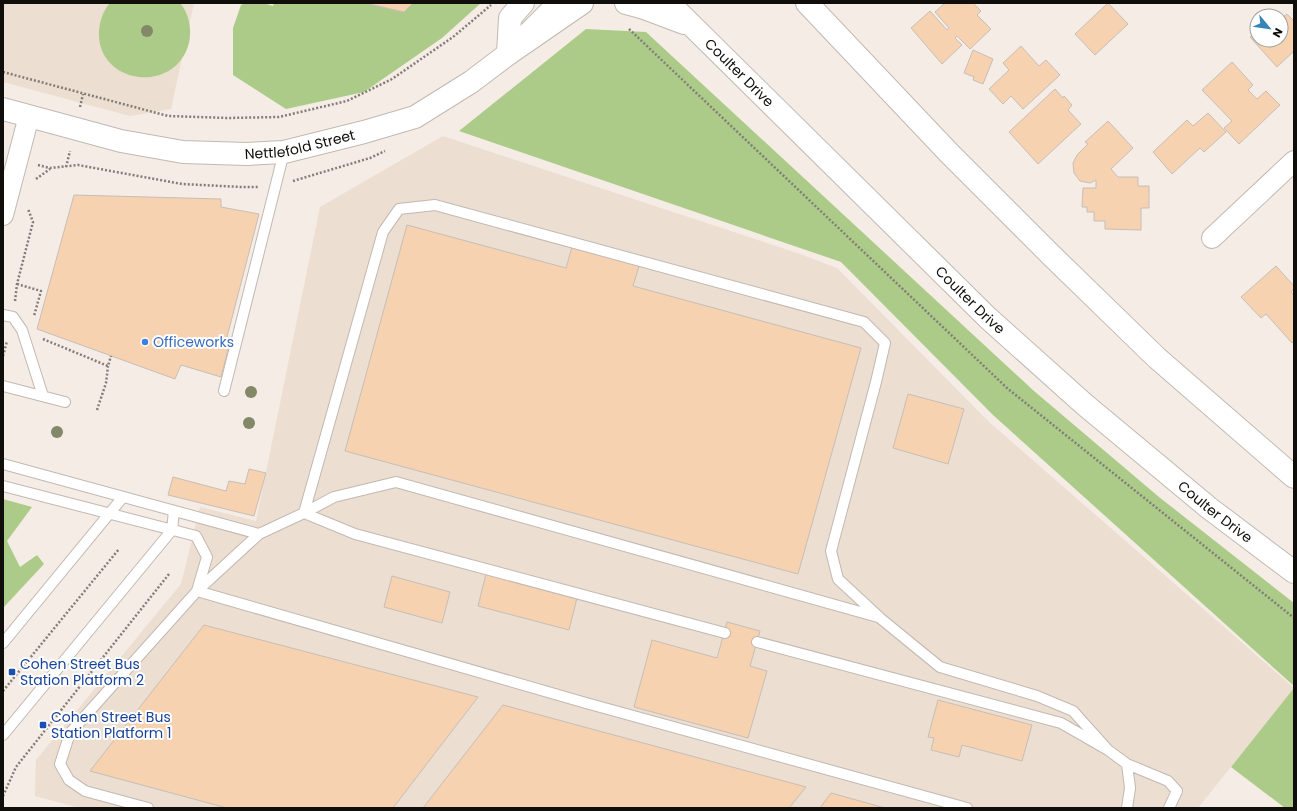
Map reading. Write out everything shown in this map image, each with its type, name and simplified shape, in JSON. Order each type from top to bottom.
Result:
[{"type":"main road","points":[[508,54],[510,18],[523,3]]},
{"type":"main road","name":"Nettlefold Street","points":[[3,109],[121,141],[183,152],[246,154],[284,152],[364,132],[415,117],[471,82],[508,54],[560,3]]},
{"type":"main road","points":[[508,54],[582,3]]},
{"type":"main road","name":"Coulter Drive","points":[[669,3],[988,318],[1084,404],[1209,508],[1294,572]]},
{"type":"main road","points":[[807,3],[949,153],[1058,262],[1157,358],[1294,477]]},
{"type":"main road","points":[[625,13],[644,8],[693,26]]},
{"type":"street","points":[[3,215],[29,116]]},
{"type":"street","points":[[1212,238],[1294,161]]},
{"type":"lane","points":[[224,391],[284,152]]},
{"type":"lane","points":[[304,513],[383,232],[399,209],[435,205],[864,322],[885,342],[831,551],[838,579],[880,618],[940,667],[1037,696],[1073,711],[1108,750]]},
{"type":"lane","points":[[3,315],[13,317],[22,330],[43,396]]},
{"type":"lane","points":[[3,386],[65,402]]},
{"type":"lane","points":[[3,464],[259,534]]},
{"type":"lane","points":[[148,808],[85,792],[69,780],[60,764],[70,733],[197,591],[259,534],[334,497],[396,482],[880,618]]},
{"type":"lane","points":[[3,486],[196,536],[207,558],[197,591]]},
{"type":"lane","points":[[3,643],[123,497]]},
{"type":"lane","points":[[3,736],[172,530],[174,511]]},
{"type":"lane","points":[[304,513],[355,534],[725,633]]},
{"type":"lane","points":[[197,591],[586,703],[967,808]]},
{"type":"lane","points":[[757,642],[1061,723],[1108,750],[1127,764],[1168,781],[1176,791],[1169,808]]},
{"type":"lane","points":[[1127,764],[1130,788],[1127,808]]},
{"type":"path","points":[[3,72],[168,116],[228,118],[279,117],[347,101],[392,79],[453,37],[493,3]]},
{"type":"path","points":[[625,13],[1007,388],[1294,618]]},
{"type":"path","points":[[36,179],[50,168],[78,165],[182,184],[275,187],[370,158],[391,149]]},
{"type":"path","points":[[13,317],[17,284],[33,222],[28,208]]},
{"type":"path","points":[[17,284],[41,291],[33,320]]},
{"type":"path","points":[[36,336],[108,366]]},
{"type":"path","points":[[97,410],[106,383],[111,356]]},
{"type":"path","points":[[3,691],[119,549]]},
{"type":"path","points":[[3,796],[16,767],[169,574]]},
{"type":"shaded area","points":[[3,3],[194,3],[171,109],[130,116],[3,82]]},
{"type":"shaded area","points":[[443,136],[800,254],[837,268],[988,421],[1294,688],[1198,808],[79,808],[35,796],[36,760],[181,584],[200,507],[256,521],[320,207]]},
{"type":"green space","points":[[110,3],[180,3],[188,16],[190,32],[189,43],[181,60],[169,71],[154,76],[138,77],[122,72],[110,63],[101,49],[99,31],[102,16]]},
{"type":"green space","points":[[245,3],[263,3],[273,6],[274,3],[365,3],[404,12],[413,3],[481,3],[442,38],[364,92],[286,109],[233,75],[233,28],[241,5]]},
{"type":"green space","points":[[586,29],[646,32],[1034,391],[1159,497],[1294,603],[1294,686],[993,415],[841,262],[459,131]]},
{"type":"green space","points":[[3,499],[32,507],[7,541],[20,567],[37,555],[44,564],[3,608]]},
{"type":"green space","points":[[1294,688],[1294,808],[1285,808],[1231,767]]},
{"type":"building","points":[[365,3],[413,3],[404,12]]},
{"type":"building","points":[[945,3],[973,3],[981,11],[977,15],[991,29],[970,49],[957,36],[955,38],[962,45],[942,64],[911,28],[930,11],[947,30],[949,28],[935,12]]},
{"type":"building","points":[[1108,3],[1128,24],[1095,55],[1075,34]]},
{"type":"building","points":[[1289,16],[1294,21],[1294,51],[1277,67],[1260,48],[1289,48]]},
{"type":"building","points":[[1021,46],[1039,66],[1046,60],[1060,75],[1023,109],[1011,96],[1003,104],[989,89],[1009,70],[1003,63]]},
{"type":"building","points":[[973,50],[993,59],[983,84],[973,80],[974,77],[964,73]]},
{"type":"building","points":[[1232,62],[1253,85],[1248,90],[1257,99],[1266,91],[1280,105],[1239,144],[1224,128],[1232,121],[1202,90]]},
{"type":"building","points":[[1055,89],[1072,105],[1068,110],[1081,124],[1038,164],[1009,132]]},
{"type":"building","points":[[1208,113],[1226,132],[1204,152],[1200,148],[1172,174],[1153,152],[1187,120],[1193,126]]},
{"type":"building","points":[[1108,121],[1133,148],[1111,169],[1118,177],[1138,177],[1138,186],[1149,186],[1149,208],[1141,208],[1141,230],[1105,229],[1105,221],[1094,221],[1094,212],[1087,212],[1087,207],[1082,207],[1083,188],[1096,188],[1096,180],[1090,183],[1080,181],[1074,173],[1073,163],[1077,155],[1088,144],[1085,142]]},
{"type":"building","points":[[74,195],[221,199],[221,207],[259,214],[227,337],[231,338],[221,377],[181,365],[175,379],[37,329]]},
{"type":"building","points":[[407,225],[566,268],[572,247],[639,266],[633,286],[861,348],[798,574],[345,451]]},
{"type":"building","points":[[1276,266],[1294,286],[1294,289],[1291,292],[1294,296],[1294,341],[1292,343],[1266,314],[1261,318],[1241,297]]},
{"type":"building","points":[[908,394],[964,409],[948,464],[893,448]]},
{"type":"building","points":[[249,469],[266,473],[254,516],[168,495],[173,477],[226,491],[229,481],[245,484]]},
{"type":"building","points":[[486,574],[577,598],[569,630],[478,606]]},
{"type":"building","points":[[392,576],[450,592],[442,623],[384,607]]},
{"type":"building","points":[[727,622],[760,631],[750,666],[767,671],[748,738],[634,707],[652,640],[717,658]]},
{"type":"building","points":[[204,625],[478,697],[393,808],[227,808],[90,771]]},
{"type":"building","points":[[938,700],[1032,725],[1022,761],[962,745],[959,757],[931,750],[934,738],[928,737]]},
{"type":"building","points":[[503,705],[806,787],[789,808],[423,808]]},
{"type":"building","points":[[831,793],[885,808],[820,808]]},
{"type":"place","name":"Officeworks","points":[[145,342]]},
{"type":"place","name":"Cohen Street Bus Station Platform 2","points":[[12,672]]},
{"type":"place","name":"Cohen Street Bus Station Platform 1","points":[[43,725]]}]
